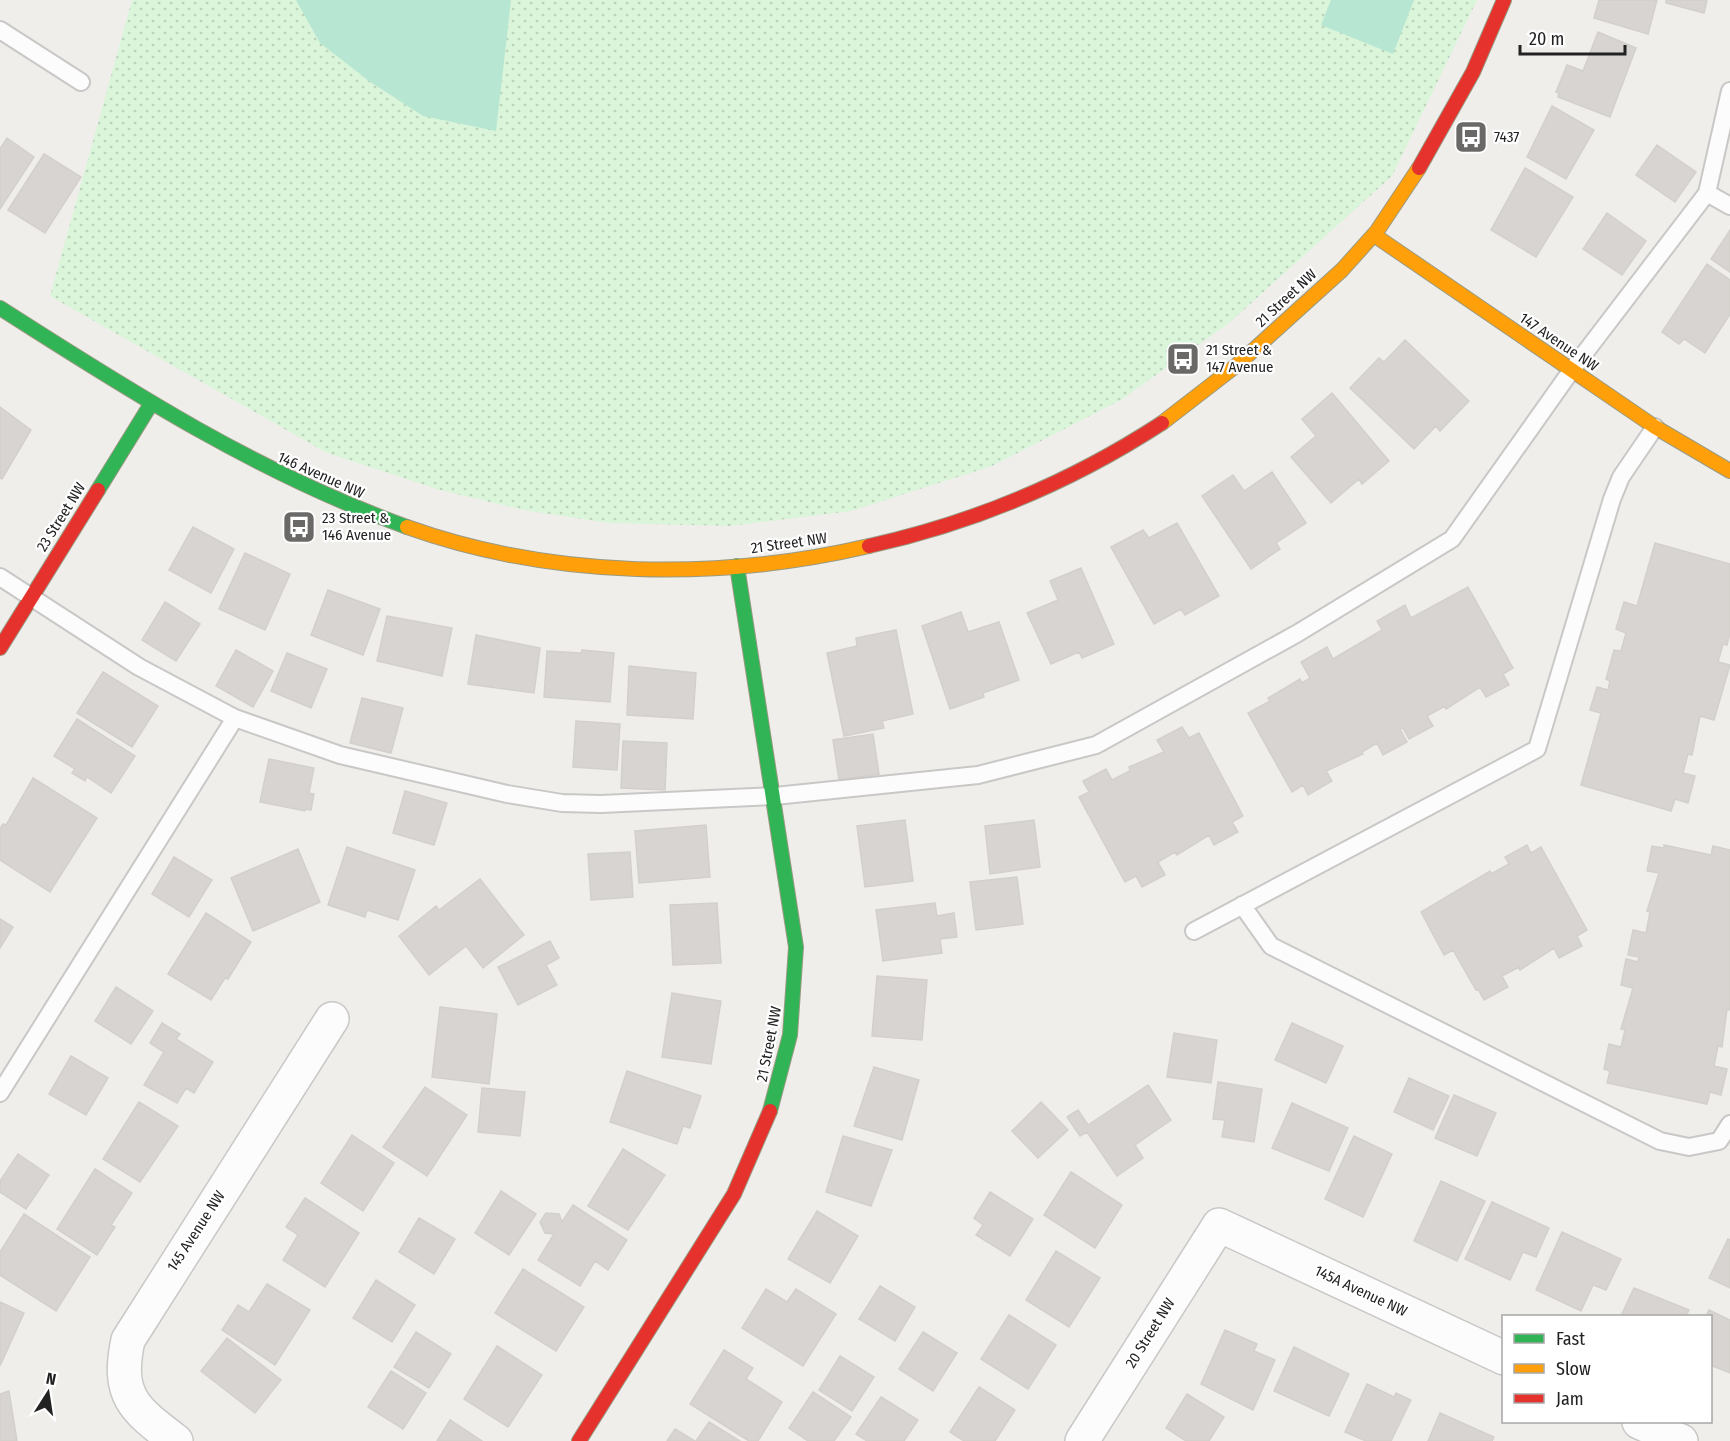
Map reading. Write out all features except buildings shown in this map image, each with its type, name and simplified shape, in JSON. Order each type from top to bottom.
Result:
[{"type":"street","name":"21 Street NW","points":[[579,1441],[734,1194],[767,1123],[790,1035],[796,947],[775,796],[737,566],[808,559],[889,542],[948,526],[1029,496],[1096,462],[1148,433],[1205,393],[1311,299],[1374,235],[1453,112],[1504,0]]},
{"type":"street","name":"147 Avenue NW","points":[[1374,235],[1655,427],[1730,471]]},
{"type":"street","name":"146 Avenue NW","points":[[0,308],[217,444],[282,478],[348,507],[414,530],[487,549],[566,563],[634,568],[737,566]]},
{"type":"street","name":"23 Street NW","points":[[0,648],[151,404]]},
{"type":"street","name":"145 Avenue NW","points":[[176,1441],[142,1412],[130,1398],[123,1380],[128,1340],[332,1019]]},
{"type":"street","name":"145A Avenue NW","points":[[1219,1225],[1502,1358]]},
{"type":"street","name":"20 Street NW","points":[[1082,1441],[1219,1225]]},
{"type":"street","points":[[1641,1423],[1681,1441]]},
{"type":"lane","points":[[0,30],[81,82]]},
{"type":"lane","points":[[0,577],[139,667],[235,718],[340,755],[507,794],[562,803],[601,804],[775,796],[978,775],[1096,745],[1298,633],[1452,538],[1571,371],[1707,193],[1730,91]]},
{"type":"lane","points":[[1707,193],[1730,206]]},
{"type":"lane","points":[[1194,931],[1537,749],[1620,477],[1655,427]]},
{"type":"lane","points":[[0,1094],[235,718]]},
{"type":"lane","points":[[1242,905],[1271,945],[1660,1142],[1689,1148],[1719,1141],[1730,1124]]},
{"type":"green space","points":[[132,0],[1477,0],[1392,176],[1229,323],[1121,400],[992,466],[851,511],[730,526],[609,523],[523,510],[440,490],[327,453],[50,296]]},
{"type":"green space","points":[[296,0],[511,0],[496,131],[423,116],[369,81],[320,43]]},
{"type":"green space","points":[[1331,0],[1414,0],[1393,54],[1321,25]]},
{"type":"traffic: fast","points":[[0,308],[98,370],[248,457],[353,506],[407,527]]},
{"type":"traffic: fast","points":[[98,490],[151,404]]},
{"type":"traffic: fast","points":[[737,566],[796,947],[790,1035],[770,1111]]},
{"type":"traffic: slow","points":[[1162,423],[1237,365],[1342,270],[1377,231],[1419,168]]},
{"type":"traffic: slow","points":[[1374,235],[1655,427],[1730,471]]},
{"type":"traffic: slow","points":[[407,527],[463,544],[520,557],[578,565],[636,569],[695,569],[754,565],[869,546]]},
{"type":"traffic: jam","points":[[1419,168],[1473,72],[1504,0]]},
{"type":"traffic: jam","points":[[869,546],[946,525],[1021,498],[1093,463],[1162,423]]},
{"type":"traffic: jam","points":[[0,648],[98,490]]},
{"type":"traffic: jam","points":[[579,1441],[734,1194],[770,1111]]},
{"type":"place","name":"7437","points":[[1471,137]]},
{"type":"place","name":"21 Street & 147 Avenue","points":[[1183,359]]},
{"type":"place","name":"23 Street & 146 Avenue","points":[[299,527]]}]
